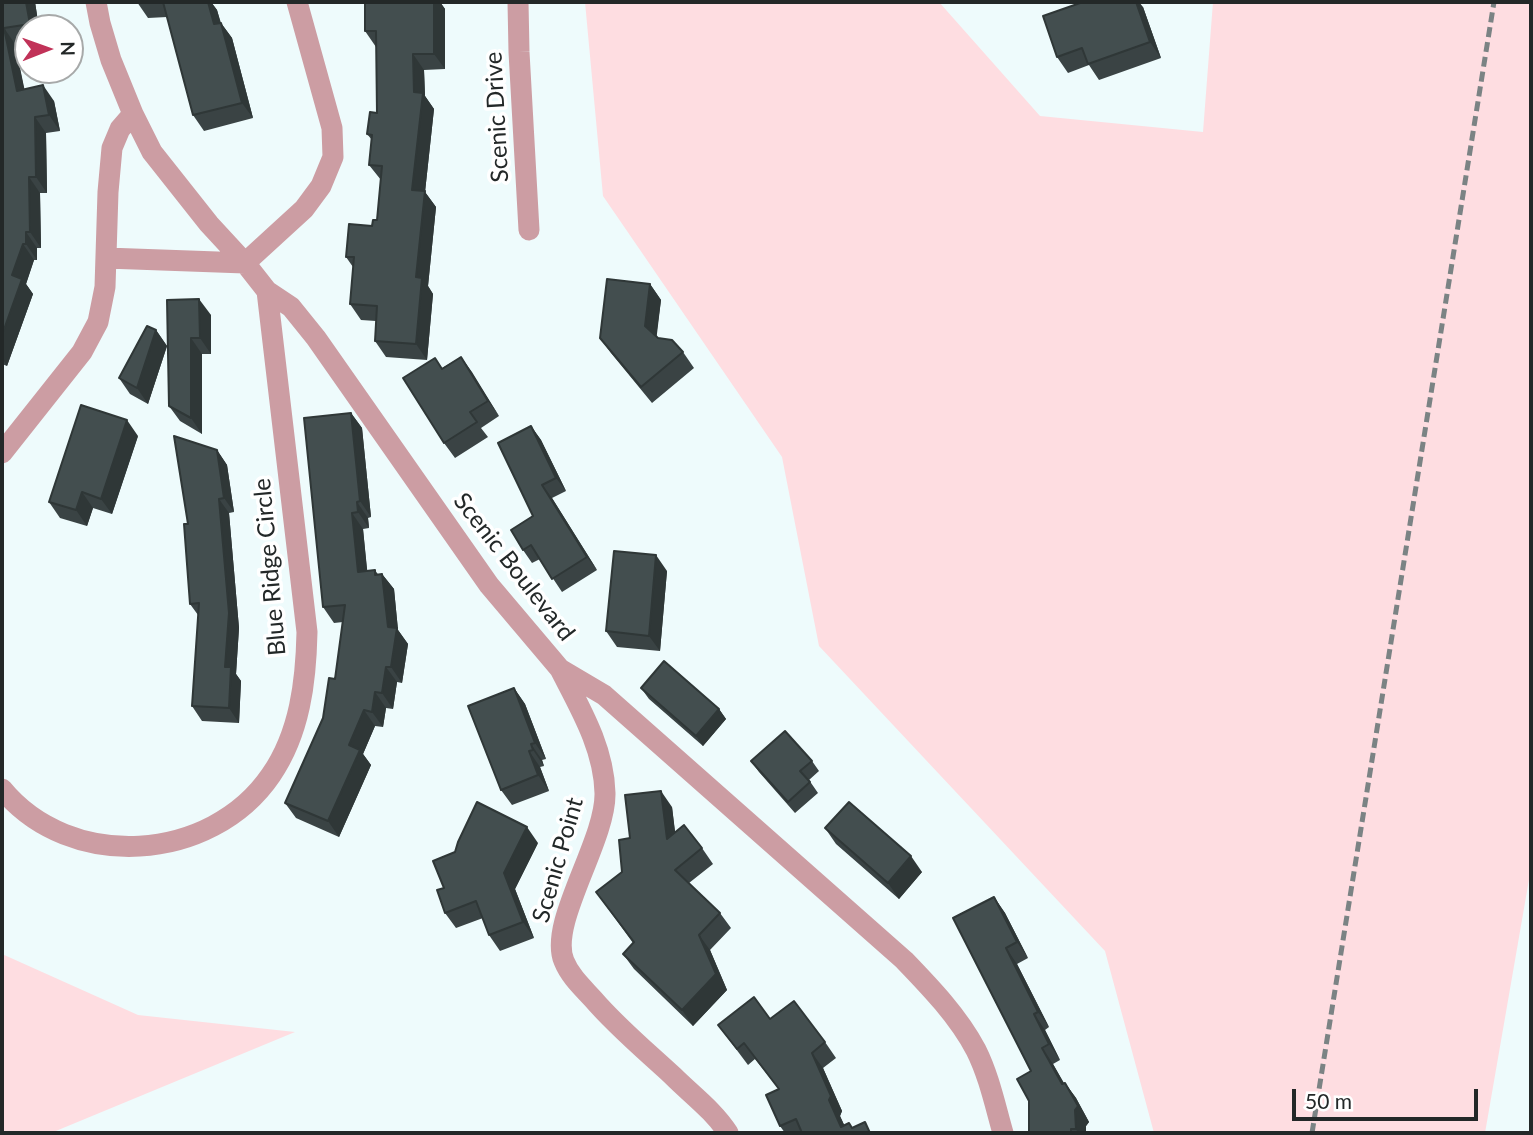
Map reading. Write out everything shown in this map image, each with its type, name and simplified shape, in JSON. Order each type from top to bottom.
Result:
[{"type":"street","name":"Scenic Boulevard","points":[[96,2],[111,60],[152,152],[208,224],[267,290],[291,307],[316,338],[488,586],[560,669],[604,695],[904,960],[932,989],[975,1049],[988,1080],[1003,1133]]},
{"type":"street","points":[[106,258],[245,263],[304,209],[321,186],[333,157],[332,128],[297,2]]},
{"type":"street","name":"Scenic Drive","points":[[518,2],[529,230]]},
{"type":"street","points":[[2,453],[82,352],[97,322],[102,306],[112,148],[120,129],[133,114]]},
{"type":"street","name":"Blue Ridge Circle","points":[[2,789],[28,814],[79,840],[125,847],[155,845],[189,836],[221,823],[240,809],[270,777],[284,754],[300,707],[307,632],[267,290]]},
{"type":"street","name":"Scenic Point","points":[[560,669],[595,742],[605,794],[599,830],[563,931],[561,948],[564,960],[575,979],[608,1016],[699,1100],[728,1133]]},
{"type":"shaded area","points":[[585,2],[939,2],[1040,116],[1203,132],[1213,2],[1531,2],[1531,868],[1485,1133],[1154,1133],[1105,951],[819,646],[782,457],[603,196]]},
{"type":"shaded area","points":[[2,954],[138,1015],[295,1032],[51,1133],[2,1133]]},
{"type":"building","points":[[2,2],[26,2],[28,14],[14,14],[14,26],[4,28],[14,84],[17,91],[43,85],[49,115],[35,117],[36,177],[29,177],[30,232],[26,232],[26,244],[23,244],[12,275],[22,279],[2,335]]},
{"type":"building","points":[[163,2],[208,2],[214,24],[221,23],[242,103],[193,115]]},
{"type":"building","points":[[365,2],[434,2],[434,54],[413,54],[414,92],[423,93],[412,190],[425,191],[416,277],[422,278],[416,344],[375,341],[377,306],[350,304],[354,257],[346,257],[349,224],[372,226],[373,220],[377,220],[382,166],[369,165],[372,135],[367,134],[370,112],[377,113],[376,31],[365,31]]},
{"type":"building","points":[[1083,2],[1136,2],[1150,42],[1088,64],[1082,48],[1057,57],[1043,16]]},
{"type":"building","points":[[607,279],[650,284],[645,326],[658,338],[672,340],[683,352],[641,387],[600,338]]},
{"type":"building","points":[[199,299],[200,338],[191,338],[191,418],[169,406],[167,300]]},
{"type":"building","points":[[147,326],[156,330],[137,388],[119,378]]},
{"type":"building","points":[[461,357],[488,401],[470,412],[477,422],[444,443],[403,378],[435,358],[442,369]]},
{"type":"building","points":[[81,405],[127,420],[101,499],[82,492],[76,510],[49,502]]},
{"type":"building","points":[[351,413],[360,501],[357,502],[358,512],[352,513],[358,572],[375,570],[375,575],[382,574],[388,627],[397,628],[391,667],[386,667],[382,693],[375,692],[372,712],[364,710],[349,745],[360,750],[328,821],[285,803],[323,718],[329,678],[335,679],[345,605],[323,607],[304,418]]},
{"type":"building","points":[[531,426],[556,478],[542,485],[587,557],[552,579],[531,545],[523,550],[511,530],[533,516],[498,443]]},
{"type":"building","points":[[174,436],[217,450],[224,498],[219,499],[229,613],[225,667],[231,667],[229,708],[192,706],[199,603],[190,604],[184,524],[188,524]]},
{"type":"building","points":[[614,551],[656,555],[649,636],[606,631]]},
{"type":"building","points":[[664,661],[719,709],[696,736],[641,688]]},
{"type":"building","points":[[514,688],[535,743],[531,744],[533,750],[529,751],[538,775],[501,790],[468,706]]},
{"type":"building","points":[[785,731],[812,761],[800,771],[810,782],[788,802],[751,761]]},
{"type":"building","points":[[661,791],[667,839],[684,825],[702,848],[675,870],[720,913],[699,935],[716,974],[682,1010],[623,954],[634,942],[596,892],[622,872],[619,840],[630,838],[625,795]]},
{"type":"building","points":[[477,802],[527,827],[504,873],[523,922],[489,935],[476,901],[445,913],[437,890],[444,888],[433,861],[455,852]]},
{"type":"building","points":[[849,802],[911,856],[888,883],[825,828]]},
{"type":"building","points":[[994,897],[1017,942],[1006,948],[1038,1012],[1034,1014],[1049,1044],[1042,1048],[1078,1106],[1075,1110],[1076,1129],[1071,1129],[1071,1133],[1029,1133],[1029,1101],[1017,1079],[1031,1071],[953,918]]},
{"type":"building","points":[[754,997],[770,1019],[794,1001],[825,1042],[812,1053],[841,1127],[849,1123],[852,1128],[865,1122],[870,1133],[802,1133],[796,1119],[780,1126],[766,1095],[779,1089],[744,1043],[737,1049],[718,1025]]},
{"type":"railway","points":[[1312,1133],[1494,2]]}]
